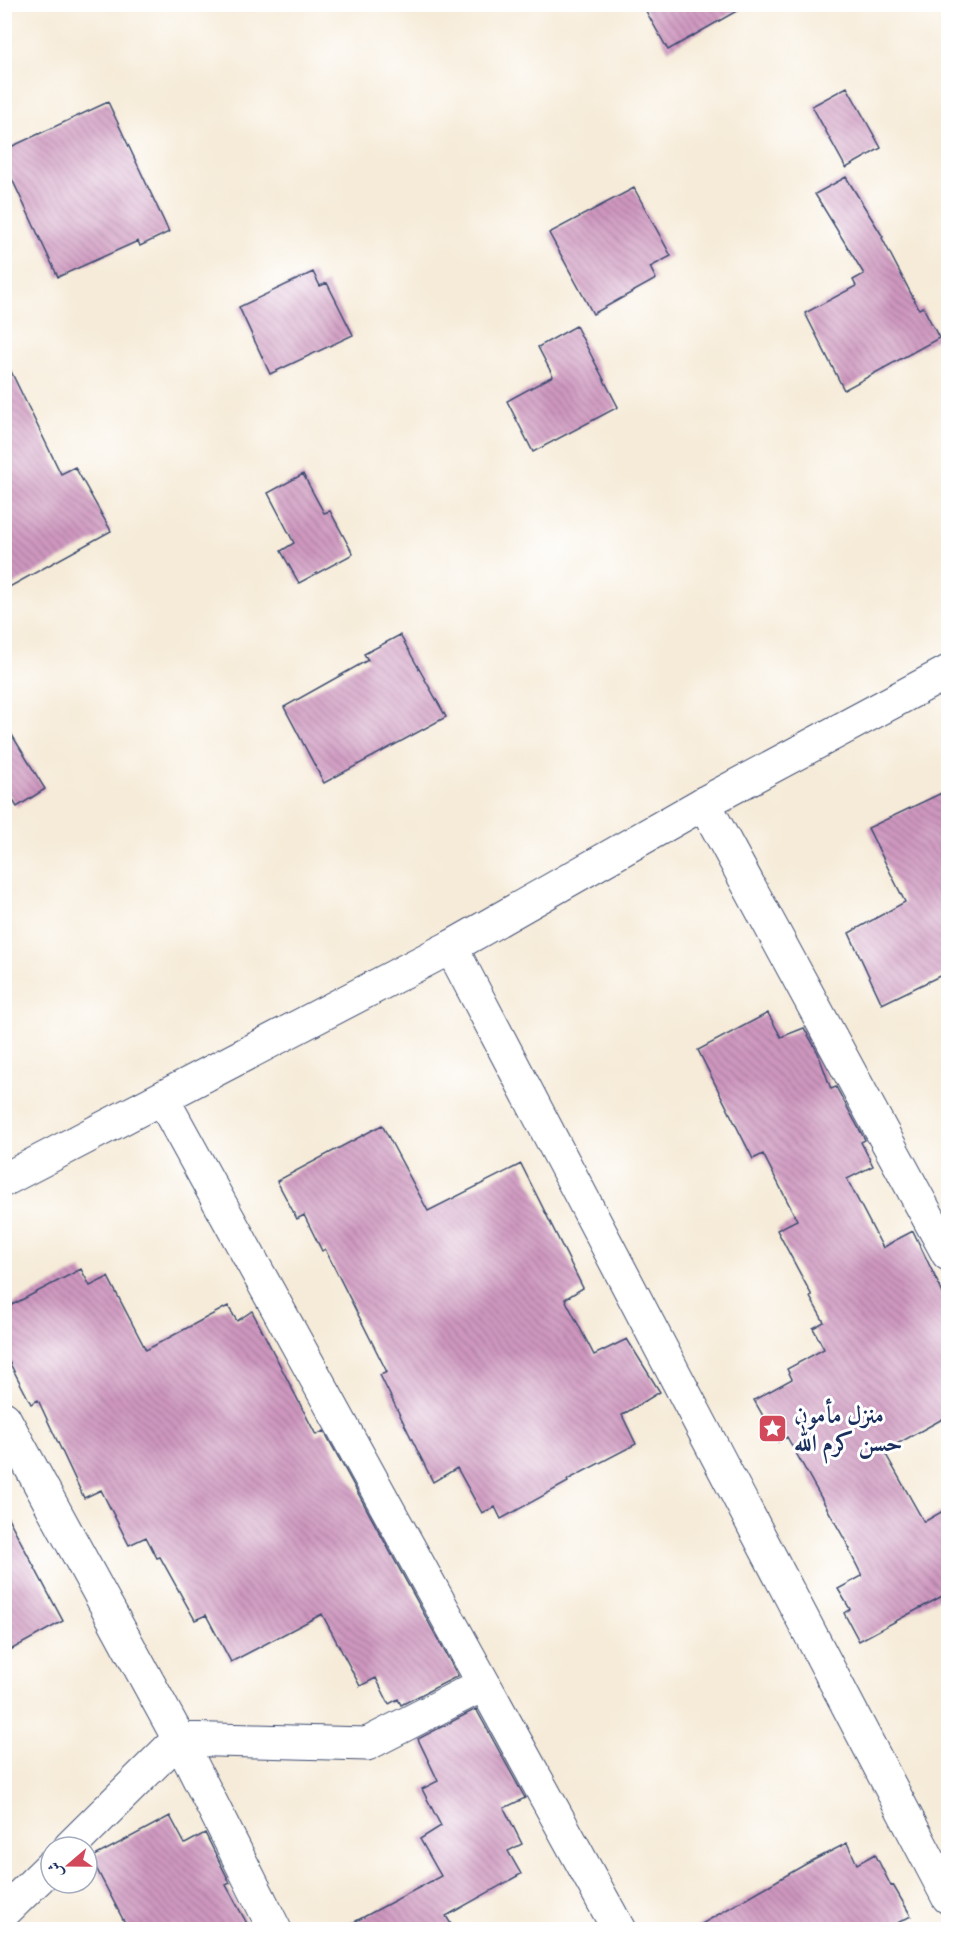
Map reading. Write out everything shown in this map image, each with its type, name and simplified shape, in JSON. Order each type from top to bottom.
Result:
[{"type":"street","points":[[4,1180],[451,947],[704,803],[948,672]]},
{"type":"street","points":[[704,803],[948,1254]]},
{"type":"street","points":[[451,947],[948,1897]]},
{"type":"street","points":[[162,1098],[619,1929]]},
{"type":"street","points":[[4,1418],[179,1739],[276,1929]]},
{"type":"street","points":[[82,1835],[179,1739],[368,1744],[484,1684]]},
{"type":"street","points":[[4,1912],[39,1878]]},
{"type":"building","points":[[642,4],[749,4],[668,50]]},
{"type":"building","points":[[847,87],[881,148],[846,168],[812,106]]},
{"type":"building","points":[[108,102],[169,232],[140,246],[138,241],[58,277],[4,162],[4,150]]},
{"type":"building","points":[[846,177],[883,237],[919,309],[923,307],[939,338],[844,390],[805,313],[856,286],[853,280],[864,274],[815,194]]},
{"type":"building","points":[[634,188],[671,256],[650,267],[656,279],[593,314],[549,233]]},
{"type":"building","points":[[313,272],[320,286],[327,283],[353,335],[270,374],[239,307]]},
{"type":"building","points":[[576,326],[618,407],[533,452],[507,401],[553,376],[538,347]]},
{"type":"building","points":[[4,357],[61,474],[75,467],[111,531],[4,590]]},
{"type":"building","points":[[303,474],[324,513],[330,511],[353,554],[299,583],[281,551],[294,543],[268,493]]},
{"type":"building","points":[[400,635],[446,717],[324,783],[284,707],[368,660],[364,654]]},
{"type":"building","points":[[4,722],[45,789],[17,807],[4,786]]},
{"type":"building","points":[[948,790],[948,972],[882,1004],[849,933],[905,902],[868,828]]},
{"type":"building","points":[[768,1013],[781,1037],[804,1028],[818,1053],[831,1089],[836,1087],[865,1140],[861,1142],[873,1166],[847,1179],[883,1248],[913,1231],[948,1304],[948,1416],[884,1451],[924,1522],[948,1508],[948,1593],[859,1641],[844,1613],[850,1609],[838,1589],[862,1576],[850,1549],[787,1437],[778,1442],[754,1400],[792,1379],[787,1369],[824,1349],[813,1328],[824,1322],[777,1230],[797,1220],[763,1154],[753,1159],[698,1050]]},
{"type":"building","points":[[382,1125],[428,1211],[521,1164],[583,1288],[565,1299],[594,1355],[627,1339],[660,1392],[622,1415],[636,1444],[567,1480],[568,1482],[501,1519],[495,1507],[482,1513],[457,1468],[433,1482],[380,1375],[387,1372],[325,1249],[322,1251],[304,1215],[297,1219],[277,1181]]},
{"type":"building","points":[[81,1269],[90,1286],[108,1277],[146,1350],[228,1306],[237,1321],[252,1311],[316,1435],[324,1431],[458,1676],[401,1705],[398,1699],[389,1704],[376,1678],[360,1686],[322,1614],[231,1662],[206,1615],[195,1620],[160,1557],[157,1558],[146,1537],[129,1545],[101,1490],[84,1498],[38,1400],[31,1404],[4,1352],[4,1309]]},
{"type":"building","points":[[5,1512],[63,1621],[5,1653]]},
{"type":"building","points":[[476,1709],[525,1798],[504,1808],[522,1844],[508,1851],[521,1874],[446,1916],[454,1929],[341,1929],[441,1876],[420,1839],[441,1826],[422,1789],[438,1781],[418,1739]]},
{"type":"building","points":[[170,1816],[185,1844],[205,1833],[230,1883],[226,1885],[250,1929],[128,1929],[99,1873],[99,1854]]},
{"type":"building","points":[[847,1843],[857,1864],[875,1854],[891,1886],[893,1885],[911,1916],[886,1929],[693,1929],[806,1864]]},
{"type":"place","name":"منزل مأمون حسن كرم الله","points":[[773,1428]]}]
